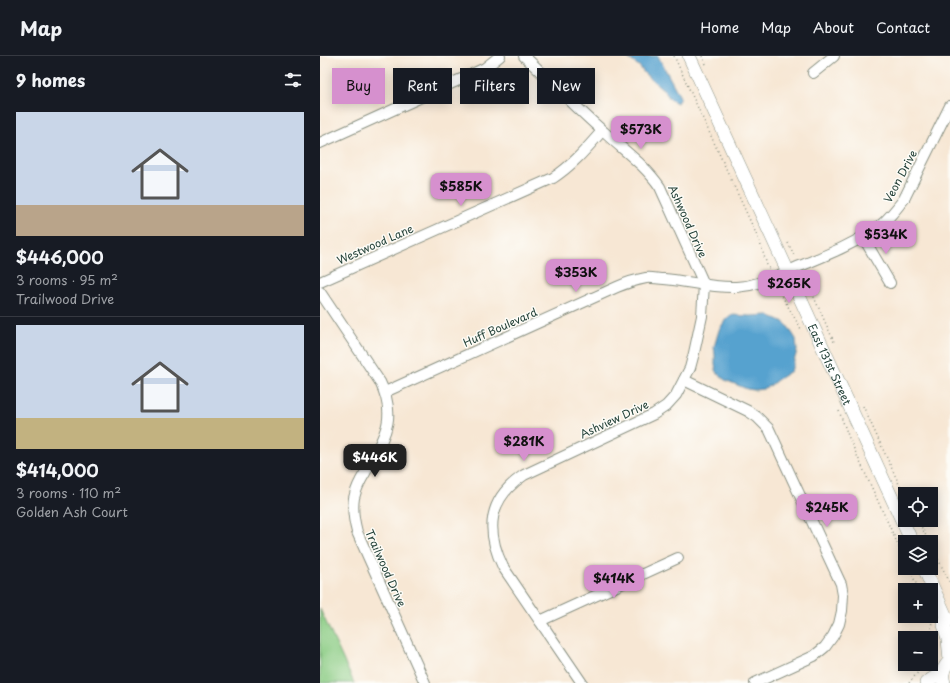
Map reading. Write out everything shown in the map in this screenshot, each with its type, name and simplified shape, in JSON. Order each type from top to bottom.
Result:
[{"type":"street","points":[[320,143],[475,73],[485,68],[500,56]]},
{"type":"street","name":"Ashwood Drive","points":[[524,56],[602,131],[644,167],[655,179],[704,284]]},
{"type":"street","name":"East 131st Street","points":[[689,56],[909,535]]},
{"type":"street","points":[[813,73],[834,56]]},
{"type":"street","name":"Veon Drive","points":[[788,271],[863,237],[894,212],[904,199],[950,106]]},
{"type":"street","name":"Westwood Lane","points":[[320,282],[553,178],[573,163],[602,131]]},
{"type":"street","points":[[863,237],[890,283]]},
{"type":"street","name":"Huff Boulevard","points":[[385,392],[632,281],[647,278],[734,287],[760,283],[788,271]]},
{"type":"street","name":"Ashview Drive","points":[[582,683],[503,567],[495,549],[492,528],[493,515],[501,498],[514,481],[654,414],[666,406],[676,395],[690,368],[702,316],[704,284]]},
{"type":"street","name":"Trailwood Drive","points":[[320,292],[380,382],[385,392],[388,406],[388,423],[384,437],[357,488],[354,499],[354,520],[357,532],[425,683]]},
{"type":"street","points":[[684,380],[748,411],[757,417],[769,429],[841,584],[843,595],[839,624],[833,636],[824,647],[814,656],[755,683]]},
{"type":"street","points":[[540,621],[678,558]]},
{"type":"street","points":[[926,683],[947,669],[948,639],[944,625],[948,618],[927,575]]},
{"type":"path","points":[[674,56],[759,240],[767,265],[802,332]]},
{"type":"path","points":[[838,409],[898,544]]},
{"type":"path","points":[[938,559],[950,583]]},
{"type":"path","points":[[909,683],[918,671]]},
{"type":"green space","points":[[320,609],[354,683],[320,683]]},
{"type":"water","points":[[625,56],[658,56],[680,97],[677,103],[670,99],[664,90],[645,74],[639,66]]},
{"type":"water","points":[[731,315],[768,315],[782,321],[787,325],[796,339],[797,351],[791,371],[771,385],[763,389],[754,390],[747,389],[725,380],[717,373],[714,347],[719,330],[726,319]]}]
